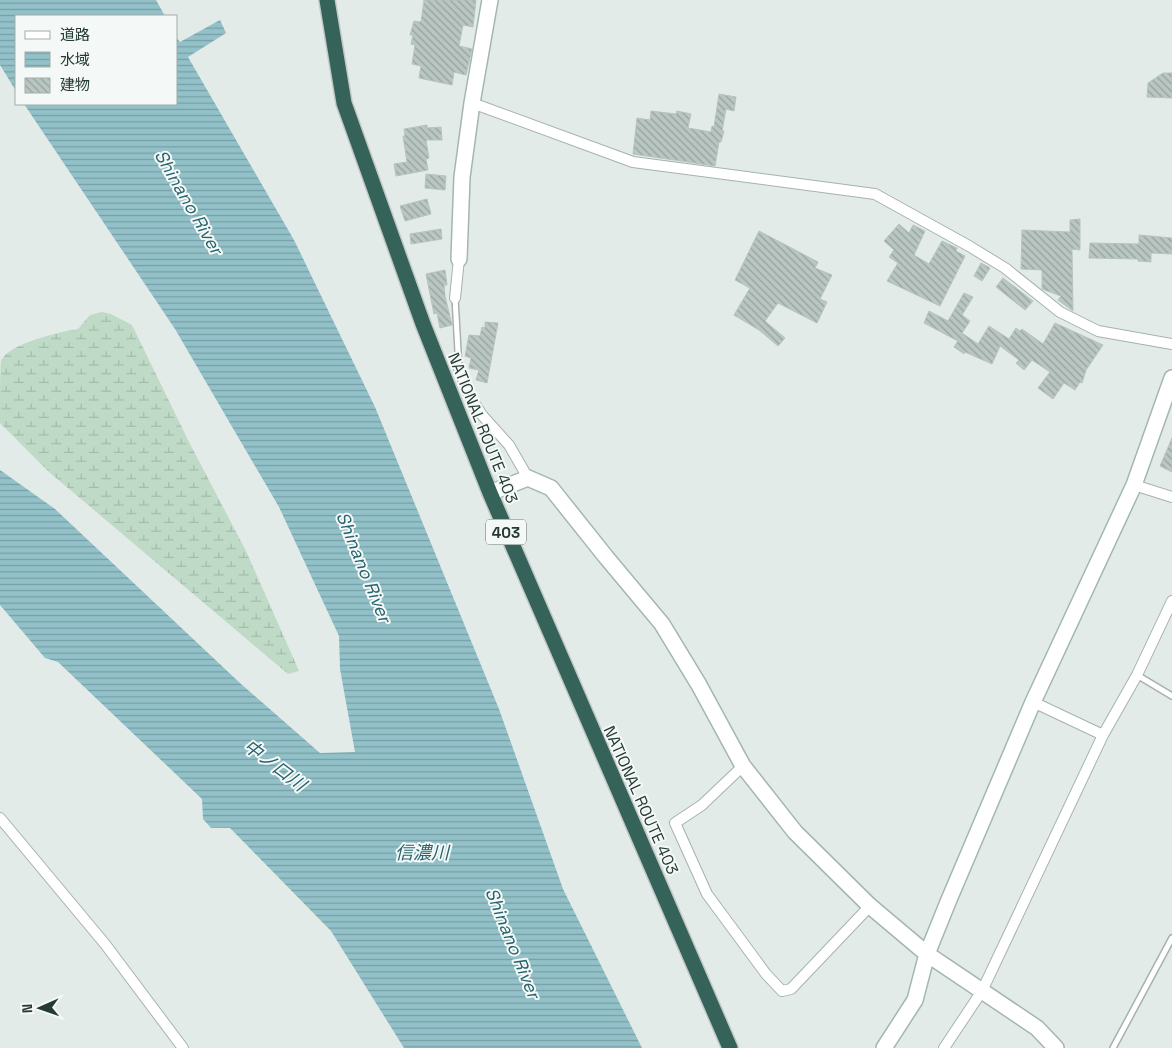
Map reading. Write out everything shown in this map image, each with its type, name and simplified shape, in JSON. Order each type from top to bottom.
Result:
[{"type":"highway","name":"NATIONAL ROUTE 403","points":[[327,0],[344,103],[423,324],[490,493],[730,1048]]},
{"type":"street","points":[[455,298],[459,259],[462,177],[472,103],[490,0]]},
{"type":"street","points":[[472,103],[632,162],[875,194],[1005,268],[1060,312],[1098,332],[1172,344]]},
{"type":"street","points":[[459,369],[470,397],[482,415],[509,445],[528,478],[551,488],[662,624],[699,685],[743,766],[795,832],[870,906],[927,954],[1037,1028],[1056,1048]]},
{"type":"street","points":[[884,1048],[915,1000],[927,954],[1032,702],[1134,485],[1172,378]]},
{"type":"street","points":[[490,493],[528,478]]},
{"type":"street","points":[[1134,485],[1172,497]]},
{"type":"street","points":[[944,1048],[982,991],[1103,735],[1137,675],[1172,601]]},
{"type":"street","points":[[1032,702],[1103,735]]},
{"type":"street","points":[[743,766],[702,805],[675,823],[707,894],[766,974],[782,991],[791,989],[870,906]]},
{"type":"street","points":[[0,818],[105,944],[183,1048]]},
{"type":"lane","points":[[455,298],[459,369]]},
{"type":"lane","points":[[1137,675],[1172,696]]},
{"type":"lane","points":[[1113,1048],[1172,938]]},
{"type":"green space","points":[[102,312],[111,314],[132,325],[190,444],[246,551],[299,671],[288,674],[49,472],[0,423],[1,361],[6,355],[14,349],[36,339],[78,329],[90,315]]},
{"type":"water","points":[[0,0],[156,0],[164,15],[15,15],[15,89],[0,65]]},
{"type":"water","name":"信濃川","points":[[220,20],[226,33],[188,57],[294,240],[375,407],[499,709],[563,889],[642,1048],[404,1048],[331,931],[230,828],[211,828],[203,819],[202,799],[58,662],[45,658],[0,605],[0,470],[55,509],[241,684],[320,753],[355,752],[340,669],[339,636],[279,507],[175,329],[25,105],[178,105],[178,40],[180,42]]},
{"type":"building","points":[[424,0],[476,0],[473,27],[463,25],[459,46],[472,49],[466,75],[454,72],[452,85],[419,78],[421,66],[412,64],[415,45],[411,44],[413,35],[410,35],[414,21],[421,22]]},
{"type":"building","points":[[1163,73],[1172,73],[1172,98],[1147,97],[1148,83]]},
{"type":"building","points":[[719,94],[736,97],[734,111],[726,109],[722,131],[724,131],[721,142],[719,142],[715,166],[633,154],[637,118],[650,120],[651,111],[676,114],[677,111],[691,114],[688,128],[711,132],[712,126],[714,127]]},
{"type":"building","points":[[427,125],[427,128],[441,127],[442,140],[426,140],[429,158],[426,159],[428,170],[396,176],[394,164],[407,162],[403,136],[405,136],[404,129]]},
{"type":"building","points":[[426,174],[446,176],[445,190],[425,188]]},
{"type":"building","points":[[427,199],[431,214],[405,221],[400,206]]},
{"type":"building","points":[[1080,219],[1080,250],[1072,249],[1073,311],[1058,300],[1061,296],[1042,289],[1042,270],[1021,269],[1022,230],[1070,232],[1070,220]]},
{"type":"building","points":[[899,224],[909,233],[913,225],[925,231],[914,255],[929,264],[942,241],[957,248],[956,251],[965,256],[940,306],[887,281],[898,263],[889,257],[894,250],[884,241]]},
{"type":"building","points":[[441,229],[442,239],[411,244],[410,234]]},
{"type":"building","points":[[759,231],[818,262],[815,268],[832,275],[820,299],[827,302],[817,323],[778,303],[765,321],[785,338],[778,346],[759,330],[734,315],[750,288],[735,280]]},
{"type":"building","points":[[1139,235],[1172,238],[1172,254],[1151,253],[1151,262],[1138,261],[1138,259],[1089,258],[1090,243],[1139,244]]},
{"type":"building","points":[[981,263],[990,268],[982,281],[974,276]]},
{"type":"building","points":[[445,270],[447,285],[444,285],[445,296],[452,325],[440,328],[437,313],[434,314],[426,274]]},
{"type":"building","points":[[1003,278],[1033,301],[1025,310],[996,287]]},
{"type":"building","points":[[964,293],[973,297],[962,315],[970,321],[962,333],[978,344],[989,326],[1009,339],[1016,328],[1020,331],[1022,329],[1043,344],[1055,323],[1103,345],[1086,370],[1082,383],[1080,382],[1075,390],[1064,383],[1053,399],[1038,388],[1050,372],[1032,360],[1024,370],[1016,363],[1019,360],[1000,346],[992,364],[965,352],[964,354],[954,347],[958,341],[924,323],[929,311],[948,321]]},
{"type":"building","points":[[485,322],[498,323],[487,383],[476,380],[479,370],[469,368],[471,358],[465,356],[469,335],[480,336],[482,327],[485,328]]},
{"type":"building","points":[[1172,438],[1172,472],[1160,466]]},
{"type":"water label","name":"Shinano River","points":[[189,202]]},
{"type":"water label","name":"Shinano River","points":[[364,567]]},
{"type":"water label","name":"中ノ口川","points":[[275,765]]},
{"type":"water label","name":"Shinano River","points":[[513,943]]}]
